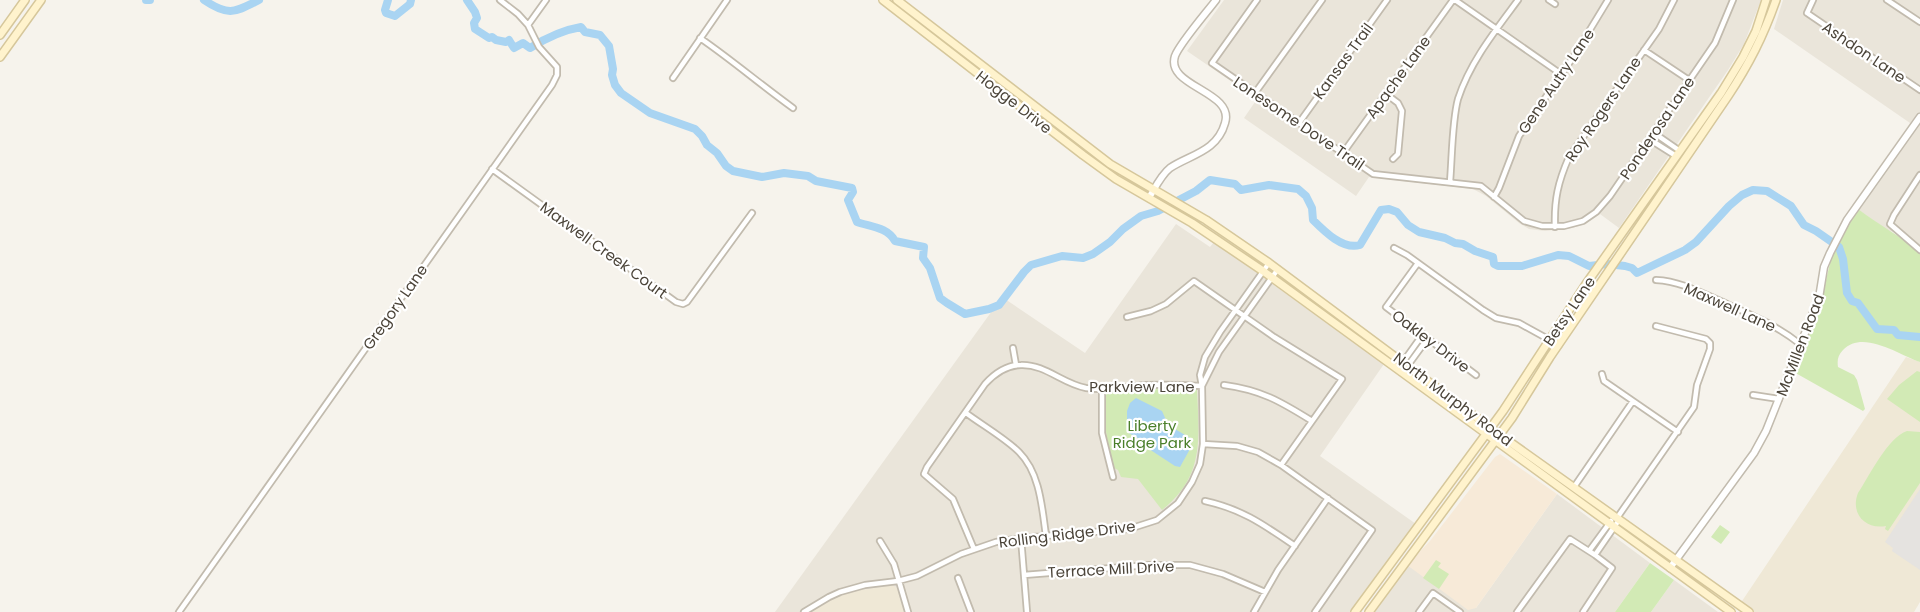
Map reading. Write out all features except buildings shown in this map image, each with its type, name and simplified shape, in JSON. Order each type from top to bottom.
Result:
[{"type":"main road","points":[[0,35],[25,0]]},
{"type":"main road","points":[[0,57],[41,0]]},
{"type":"main road","name":"Hogge Drive","points":[[883,0],[1083,155],[1116,179],[1152,200]]},
{"type":"main road","name":"Hogge Drive","points":[[897,0],[1110,164],[1154,190]]},
{"type":"main road","name":"Betsy Lane","points":[[1355,612],[1491,428],[1586,284],[1678,154],[1743,57],[1756,31],[1767,0]]},
{"type":"main road","name":"Betsy Lane","points":[[1370,612],[1500,435],[1750,62],[1776,0]]},
{"type":"main road","points":[[992,86],[998,78]]},
{"type":"main road","name":"North Murphy Road","points":[[1154,190],[1206,220],[1278,269],[1500,435],[1749,612]]},
{"type":"main road","name":"North Murphy Road","points":[[1152,200],[1263,271],[1485,435],[1731,612]]},
{"type":"main road","points":[[1448,487],[1457,494]]},
{"type":"main road","points":[[1406,544],[1415,550]]},
{"type":"street","points":[[500,0],[528,25],[546,0]]},
{"type":"street","points":[[673,78],[728,0]]},
{"type":"street","points":[[1152,200],[1154,190],[1168,170],[1205,150],[1221,132],[1226,122],[1226,112],[1222,105],[1181,75],[1174,61],[1179,49],[1216,0]]},
{"type":"street","name":"Lonesome Dove Trail","points":[[1257,0],[1212,63],[1373,174],[1481,186],[1524,221],[1554,227]]},
{"type":"street","points":[[1255,93],[1322,0]]},
{"type":"street","name":"Kansas Trail","points":[[1299,123],[1387,0]]},
{"type":"street","points":[[1454,0],[1561,74]]},
{"type":"street","name":"Apache Lane","points":[[1344,153],[1454,0]]},
{"type":"street","points":[[1450,182],[1458,102],[1465,81],[1478,56],[1518,0]]},
{"type":"street","points":[[1549,0],[1555,4]]},
{"type":"street","name":"Gene Autry Lane","points":[[1494,196],[1500,188],[1519,136],[1608,0]]},
{"type":"street","name":"Roy Rogers Lane","points":[[1554,227],[1554,206],[1559,181],[1569,157],[1659,29],[1674,0]]},
{"type":"street","name":"Ponderosa Lane","points":[[1554,227],[1583,221],[1596,212],[1610,196],[1715,43],[1733,0]]},
{"type":"street","name":"Ashdon Lane","points":[[1813,0],[1807,13],[1920,90]]},
{"type":"street","points":[[1887,0],[1920,22]]},
{"type":"street","name":"Gregory Lane","points":[[179,612],[557,75],[556,65],[537,44],[528,25]]},
{"type":"street","points":[[700,38],[731,59],[748,76],[793,108]]},
{"type":"street","points":[[1644,50],[1689,80]]},
{"type":"street","points":[[1386,94],[1398,104],[1402,111],[1398,154],[1393,159]]},
{"type":"street","name":"McMillen Road","points":[[1670,568],[1754,453],[1766,431],[1819,298],[1824,267],[1846,220],[1920,117]]},
{"type":"street","points":[[1653,133],[1678,154]]},
{"type":"street","points":[[1649,139],[1685,158]]},
{"type":"street","name":"Maxwell Creek Court","points":[[492,169],[676,302],[683,304],[687,302],[752,213]]},
{"type":"street","points":[[1920,176],[1890,224],[1920,250]]},
{"type":"street","points":[[1394,248],[1496,318],[1519,323],[1559,345]]},
{"type":"street","name":"Rolling Ridge Drive","points":[[804,612],[846,590],[898,581],[927,572],[974,549],[996,542],[1129,529],[1157,520],[1178,503],[1192,482],[1200,464],[1203,444],[1200,375],[1205,357],[1269,263]]},
{"type":"street","name":"Oakley Drive","points":[[1418,263],[1386,307],[1476,375]]},
{"type":"street","name":"Rolling Ridge Drive","points":[[1202,386],[1219,352],[1278,269]]},
{"type":"street","name":"Maxwell Lane","points":[[1656,280],[1683,286],[1765,320],[1800,344]]},
{"type":"street","points":[[1127,317],[1151,311],[1166,304],[1194,281],[1244,317],[1342,379],[1281,465]]},
{"type":"street","points":[[1589,551],[1617,518],[1694,408],[1697,385],[1710,350],[1710,343],[1706,339],[1656,326]]},
{"type":"street","points":[[1406,363],[1423,334]]},
{"type":"street","points":[[1400,371],[1428,338]]},
{"type":"street","points":[[974,549],[953,499],[924,474],[990,379],[1000,370],[1016,365],[1013,348]]},
{"type":"street","name":"Parkview Lane","points":[[1016,365],[1033,366],[1075,385],[1102,389],[1149,385],[1202,386]]},
{"type":"street","points":[[1602,374],[1604,381],[1678,432]]},
{"type":"street","points":[[1224,385],[1248,388],[1267,395],[1312,421]]},
{"type":"street","points":[[1102,389],[1102,434],[1113,477]]},
{"type":"street","points":[[1753,395],[1779,399]]},
{"type":"street","points":[[1574,487],[1633,401]]},
{"type":"street","points":[[966,413],[1020,452],[1039,490],[1046,536]]},
{"type":"street","points":[[1203,444],[1243,447],[1258,452],[1281,465],[1372,530],[1315,612]]},
{"type":"street","points":[[1254,612],[1328,498]]},
{"type":"street","points":[[1205,501],[1240,510],[1295,546]]},
{"type":"street","points":[[1595,555],[1611,525]]},
{"type":"street","points":[[1021,538],[1027,612]]},
{"type":"street","points":[[1517,612],[1570,539],[1612,568],[1582,612]]},
{"type":"street","points":[[880,541],[892,559],[908,612]]},
{"type":"street","name":"Terrace Mill Drive","points":[[1024,575],[1149,565],[1190,566],[1223,573],[1265,592]]},
{"type":"street","points":[[958,578],[971,612]]},
{"type":"street","points":[[1419,612],[1433,593],[1460,612]]},
{"type":"street","points":[[1360,604],[1370,612]]},
{"type":"shaded area","points":[[1224,0],[1761,0],[1744,44],[1728,70],[1619,228],[1600,214],[1585,224],[1545,231],[1529,229],[1486,196],[1473,189],[1369,177],[1356,196],[1244,118],[1257,99],[1187,51]]},
{"type":"shaded area","points":[[1783,0],[1920,0],[1920,253],[1852,205],[1910,123],[1774,29]]},
{"type":"shaded area","points":[[1176,224],[1210,247],[1214,242],[1384,364],[1320,456],[1416,524],[1353,612],[775,612],[1002,297],[1085,353]]},
{"type":"shaded area","points":[[1906,357],[1920,362],[1920,602],[1914,612],[1753,612],[1740,604]]},
{"type":"shaded area","points":[[1500,454],[1557,494],[1476,608],[1468,610],[1407,565],[1430,541],[1495,457]]},
{"type":"shaded area","points":[[1920,489],[1920,570],[1892,551],[1893,548],[1885,542]]},
{"type":"shaded area","points":[[1557,494],[1650,563],[1615,612],[1375,612],[1407,565],[1476,608]]},
{"type":"shaded area","points":[[1674,580],[1718,612],[1651,612]]},
{"type":"shaded area","points":[[892,585],[897,588],[904,612],[810,612],[823,603],[850,592]]},
{"type":"green space","points":[[1858,209],[1920,253],[1920,362],[1881,346],[1861,342],[1851,344],[1839,356],[1838,367],[1854,375],[1857,380],[1865,409],[1863,411],[1792,371],[1821,301],[1832,255]]},
{"type":"green space","points":[[1917,371],[1920,372],[1920,422],[1887,399],[1899,385]]},
{"type":"green space","name":"Liberty Ridge Park","points":[[1151,387],[1197,389],[1198,440],[1192,470],[1186,484],[1162,510],[1138,479],[1121,477],[1118,470],[1112,467],[1104,420],[1105,392]]},
{"type":"green space","points":[[1907,431],[1920,432],[1920,483],[1888,531],[1885,529],[1886,526],[1878,527],[1866,523],[1858,513],[1856,500],[1858,493],[1886,449]]},
{"type":"green space","points":[[1720,525],[1730,532],[1721,544],[1711,537]]},
{"type":"green space","points":[[1436,560],[1441,563],[1438,567],[1449,574],[1439,589],[1423,578]]},
{"type":"green space","points":[[1650,563],[1674,580],[1651,612],[1615,612]]},
{"type":"water","points":[[1136,398],[1162,411],[1166,420],[1175,429],[1190,438],[1190,449],[1180,467],[1149,449],[1145,442],[1127,432],[1127,411],[1130,403]]},
{"type":"waterway","points":[[204,0],[226,11],[238,10],[259,0]]},
{"type":"waterway","points":[[388,0],[386,13],[395,16],[410,4],[411,0]]},
{"type":"waterway","points":[[467,0],[477,18],[474,23],[475,29],[489,38],[506,42],[509,40],[514,48],[523,43],[530,48],[555,35],[581,27],[585,32],[600,35],[609,46],[612,75],[621,93],[650,113],[695,129],[707,145],[733,171],[762,177],[784,173],[808,176],[816,181],[852,188],[853,192],[848,200],[857,222],[883,230],[895,241],[924,247],[923,258],[930,268],[940,298],[965,314],[999,305],[1031,265],[1062,256],[1083,258],[1093,254],[1141,216],[1158,211],[1196,191],[1210,180],[1235,184],[1241,190],[1269,185],[1298,189],[1306,196],[1312,208],[1313,220],[1335,239],[1347,245],[1360,245],[1381,210],[1389,209],[1397,212],[1408,225],[1419,232],[1463,244],[1493,257],[1494,264],[1498,266],[1522,266],[1558,255],[1569,256],[1589,266],[1607,264],[1625,266],[1637,273],[1685,250],[1696,242],[1729,206],[1742,195],[1753,190],[1767,191],[1791,206],[1804,225],[1839,247],[1843,259],[1847,293],[1852,301],[1858,303],[1877,329],[1894,330],[1898,335],[1920,337]]}]
